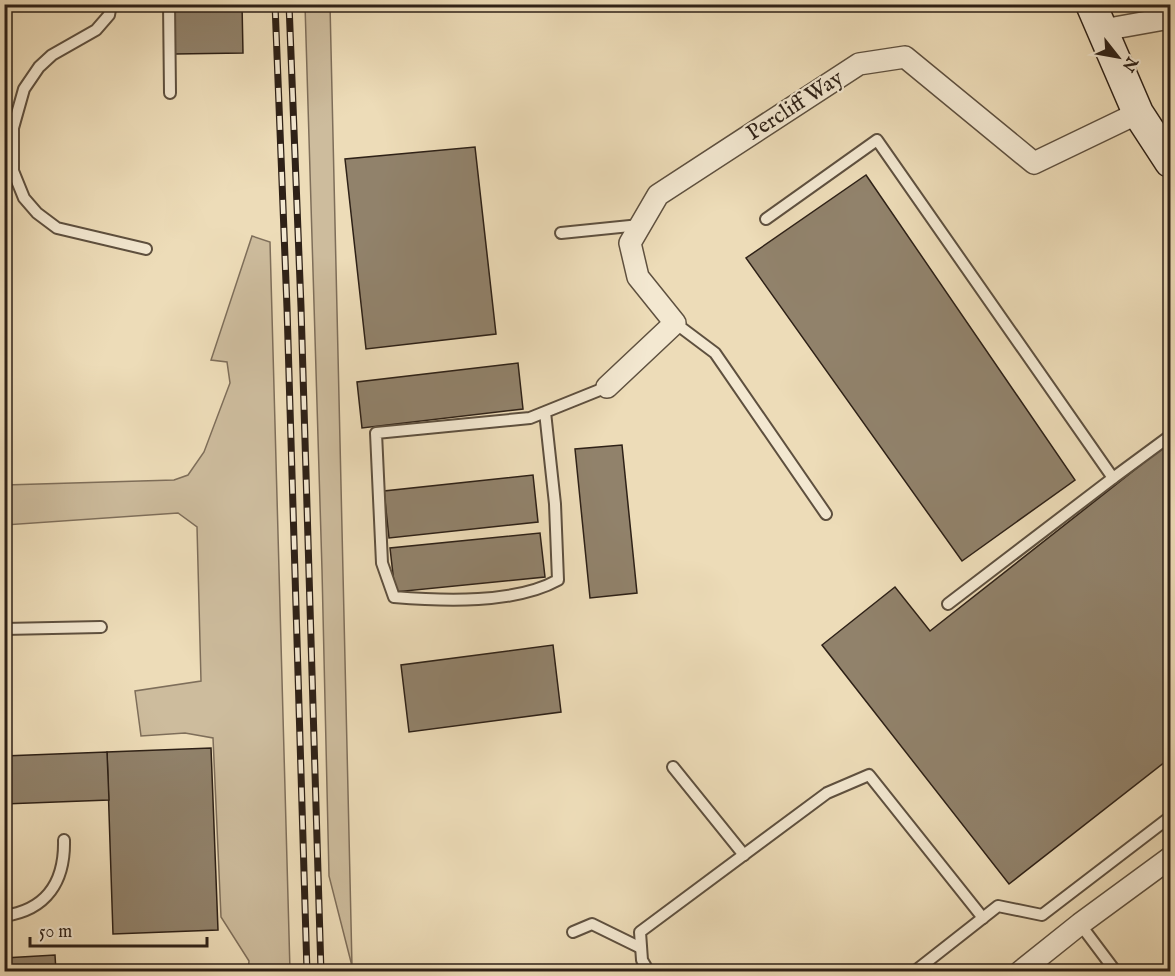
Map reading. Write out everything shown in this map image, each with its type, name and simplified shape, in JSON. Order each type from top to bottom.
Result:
[{"type":"street","points":[[1170,18],[1097,17],[1138,113],[1170,162]]},
{"type":"street","name":"Percliff Way","points":[[675,323],[638,277],[630,243],[658,195],[859,64],[905,57],[1034,163],[1138,113]]},
{"type":"street","points":[[607,387],[675,323]]},
{"type":"street","points":[[1020,972],[1080,924],[1170,858]]},
{"type":"lane","points":[[111,4],[108,15],[96,30],[52,55],[39,67],[24,88],[14,128],[13,171],[24,198],[37,213],[57,228],[146,249]]},
{"type":"lane","points":[[169,4],[170,93]]},
{"type":"lane","points":[[766,219],[877,140],[1113,478]]},
{"type":"lane","points":[[561,233],[640,225]]},
{"type":"lane","points":[[675,323],[715,353],[826,514]]},
{"type":"lane","points":[[545,412],[555,504],[558,580],[543,588],[488,598],[433,600],[394,597],[382,563],[376,434],[530,418],[607,387]]},
{"type":"lane","points":[[948,604],[1170,436]]},
{"type":"lane","points":[[4,630],[101,627]]},
{"type":"lane","points":[[673,767],[744,855]]},
{"type":"lane","points":[[649,972],[642,960],[640,932],[827,793],[869,775],[982,918]]},
{"type":"lane","points":[[914,972],[998,906],[1042,915],[1170,817]]},
{"type":"lane","points":[[4,916],[21,913],[45,899],[57,882],[64,856],[64,840]]},
{"type":"lane","points":[[573,932],[592,924],[641,948]]},
{"type":"lane","points":[[1080,924],[1116,972]]},
{"type":"lane","points":[[144,972],[163,971]]},
{"type":"shaded area","points":[[305,5],[330,5],[352,966],[329,876]]},
{"type":"shaded area","points":[[252,236],[270,242],[290,971],[248,971],[249,961],[221,917],[213,738],[185,733],[141,736],[135,691],[201,681],[197,527],[178,513],[5,525],[5,485],[174,480],[188,475],[204,452],[230,383],[227,362],[211,360]]},
{"type":"building","points":[[174,4],[242,4],[243,53],[175,54]]},
{"type":"building","points":[[475,147],[496,334],[366,349],[345,159]]},
{"type":"building","points":[[866,175],[1075,480],[962,561],[746,258]]},
{"type":"building","points":[[518,363],[523,409],[362,428],[357,382]]},
{"type":"building","points":[[1170,442],[1170,758],[1009,884],[822,645],[895,587],[930,631]]},
{"type":"building","points":[[622,445],[637,593],[590,598],[575,449]]},
{"type":"building","points":[[533,475],[538,522],[389,538],[384,491]]},
{"type":"building","points":[[540,533],[545,577],[395,592],[390,548]]},
{"type":"building","points":[[553,645],[561,712],[409,732],[401,665]]},
{"type":"building","points":[[211,748],[218,930],[113,934],[107,752]]},
{"type":"building","points":[[107,752],[109,800],[4,804],[4,756]]},
{"type":"building","points":[[55,955],[56,972],[4,972],[4,958]]},
{"type":"railway","points":[[275,4],[287,308],[307,972]]},
{"type":"railway","points":[[289,4],[301,307],[321,972]]}]
